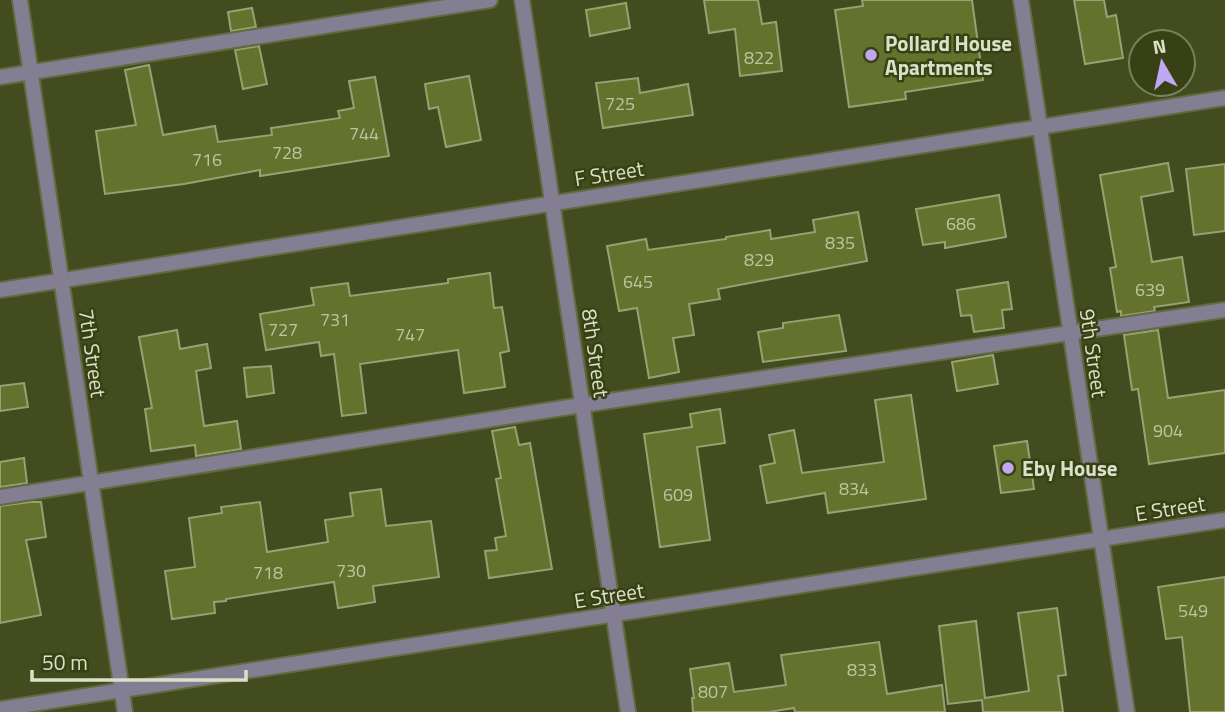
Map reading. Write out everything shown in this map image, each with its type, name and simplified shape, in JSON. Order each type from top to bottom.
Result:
[{"type":"street","name":"7th Street","points":[[20,0],[125,712]]},
{"type":"street","points":[[0,78],[490,0]]},
{"type":"street","name":"8th Street","points":[[522,0],[628,712]]},
{"type":"street","name":"9th Street","points":[[1021,0],[1127,712]]},
{"type":"street","name":"F Street","points":[[0,290],[1225,98]]},
{"type":"street","points":[[0,497],[582,405],[1225,310]]},
{"type":"street","name":"E Street","points":[[0,709],[1225,520]]},
{"type":"building","points":[[704,0],[758,0],[762,24],[776,22],[782,71],[740,76],[735,29],[709,33]]},
{"type":"building","points":[[862,0],[972,0],[983,80],[905,92],[906,99],[849,107],[835,10],[863,6]]},
{"type":"building","points":[[1074,0],[1104,0],[1107,17],[1116,15],[1123,58],[1085,64]]},
{"type":"building","points":[[626,3],[630,28],[590,36],[586,10]]},
{"type":"building","points":[[252,8],[256,27],[231,31],[228,12]]},
{"type":"building","points":[[259,46],[267,84],[243,89],[235,50]]},
{"type":"building","points":[[149,65],[163,135],[215,126],[218,142],[272,135],[271,128],[340,118],[338,111],[354,108],[349,81],[375,77],[389,156],[260,176],[260,170],[184,184],[105,194],[96,131],[136,125],[125,70]]},
{"type":"building","points":[[469,76],[481,140],[446,147],[438,107],[429,109],[425,84]]},
{"type":"building","points":[[638,78],[640,93],[688,84],[693,115],[603,128],[596,83]]},
{"type":"building","points":[[1168,163],[1173,191],[1141,197],[1152,262],[1182,257],[1189,302],[1154,307],[1155,311],[1121,316],[1121,311],[1117,312],[1110,268],[1116,267],[1100,175]]},
{"type":"building","points":[[1225,164],[1225,231],[1194,235],[1186,169]]},
{"type":"building","points":[[999,195],[1006,237],[945,248],[945,242],[923,245],[916,209]]},
{"type":"building","points":[[858,212],[867,261],[718,289],[720,299],[689,304],[694,335],[673,338],[679,372],[649,378],[637,308],[619,311],[607,246],[646,239],[648,250],[770,230],[771,239],[815,232],[813,220]]},
{"type":"building","points":[[490,273],[494,308],[502,307],[509,351],[500,353],[505,387],[464,393],[458,350],[360,364],[366,413],[342,416],[334,354],[321,356],[319,342],[266,350],[260,314],[314,305],[311,288],[348,283],[350,296],[448,283],[448,279]]},
{"type":"building","points":[[1008,282],[1012,309],[1002,310],[1004,328],[974,332],[971,315],[961,316],[957,290]]},
{"type":"building","points":[[839,315],[846,351],[763,362],[758,332],[783,328],[783,323]]},
{"type":"building","points":[[177,330],[180,349],[207,344],[211,368],[196,371],[204,426],[237,421],[241,449],[196,456],[195,445],[151,451],[145,409],[152,408],[139,337]]},
{"type":"building","points":[[1158,330],[1168,398],[1225,390],[1225,453],[1149,464],[1138,389],[1132,390],[1124,335]]},
{"type":"building","points":[[993,355],[998,384],[957,391],[952,362]]},
{"type":"building","points":[[271,366],[274,393],[247,397],[244,368]]},
{"type":"building","points":[[24,383],[28,407],[0,411],[0,386]]},
{"type":"building","points":[[911,395],[926,499],[828,513],[825,493],[767,503],[760,466],[775,463],[769,435],[794,430],[802,473],[884,462],[875,400]]},
{"type":"building","points":[[720,409],[725,443],[697,447],[710,540],[660,547],[644,434],[692,427],[690,414]]},
{"type":"building","points":[[515,427],[519,445],[530,443],[552,569],[489,578],[485,551],[497,550],[495,538],[506,536],[496,479],[501,478],[492,431]]},
{"type":"building","name":"Eby House","points":[[1027,441],[1034,489],[1001,493],[994,446]]},
{"type":"building","points":[[24,458],[27,483],[0,487],[0,462]]},
{"type":"building","points":[[381,489],[386,526],[431,521],[439,577],[373,586],[375,602],[338,608],[334,582],[226,599],[214,602],[215,613],[172,619],[165,571],[195,567],[189,518],[222,513],[221,507],[260,502],[267,552],[328,542],[325,520],[353,516],[350,493]]},
{"type":"building","points":[[41,502],[46,537],[26,540],[41,615],[0,623],[0,506]]},
{"type":"building","points":[[1225,577],[1225,712],[1190,712],[1182,637],[1166,639],[1158,587]]},
{"type":"building","points":[[1057,608],[1066,675],[1058,676],[1063,712],[983,712],[982,700],[948,704],[939,626],[976,621],[985,698],[1029,691],[1018,613]]},
{"type":"building","points":[[879,642],[887,694],[942,685],[945,712],[795,712],[794,708],[769,712],[693,712],[690,669],[729,663],[734,692],[786,685],[781,655]]},
{"type":"place","name":"Pollard House Apartments","points":[[871,55]]},
{"type":"place","name":"Eby House","points":[[1008,468]]}]
